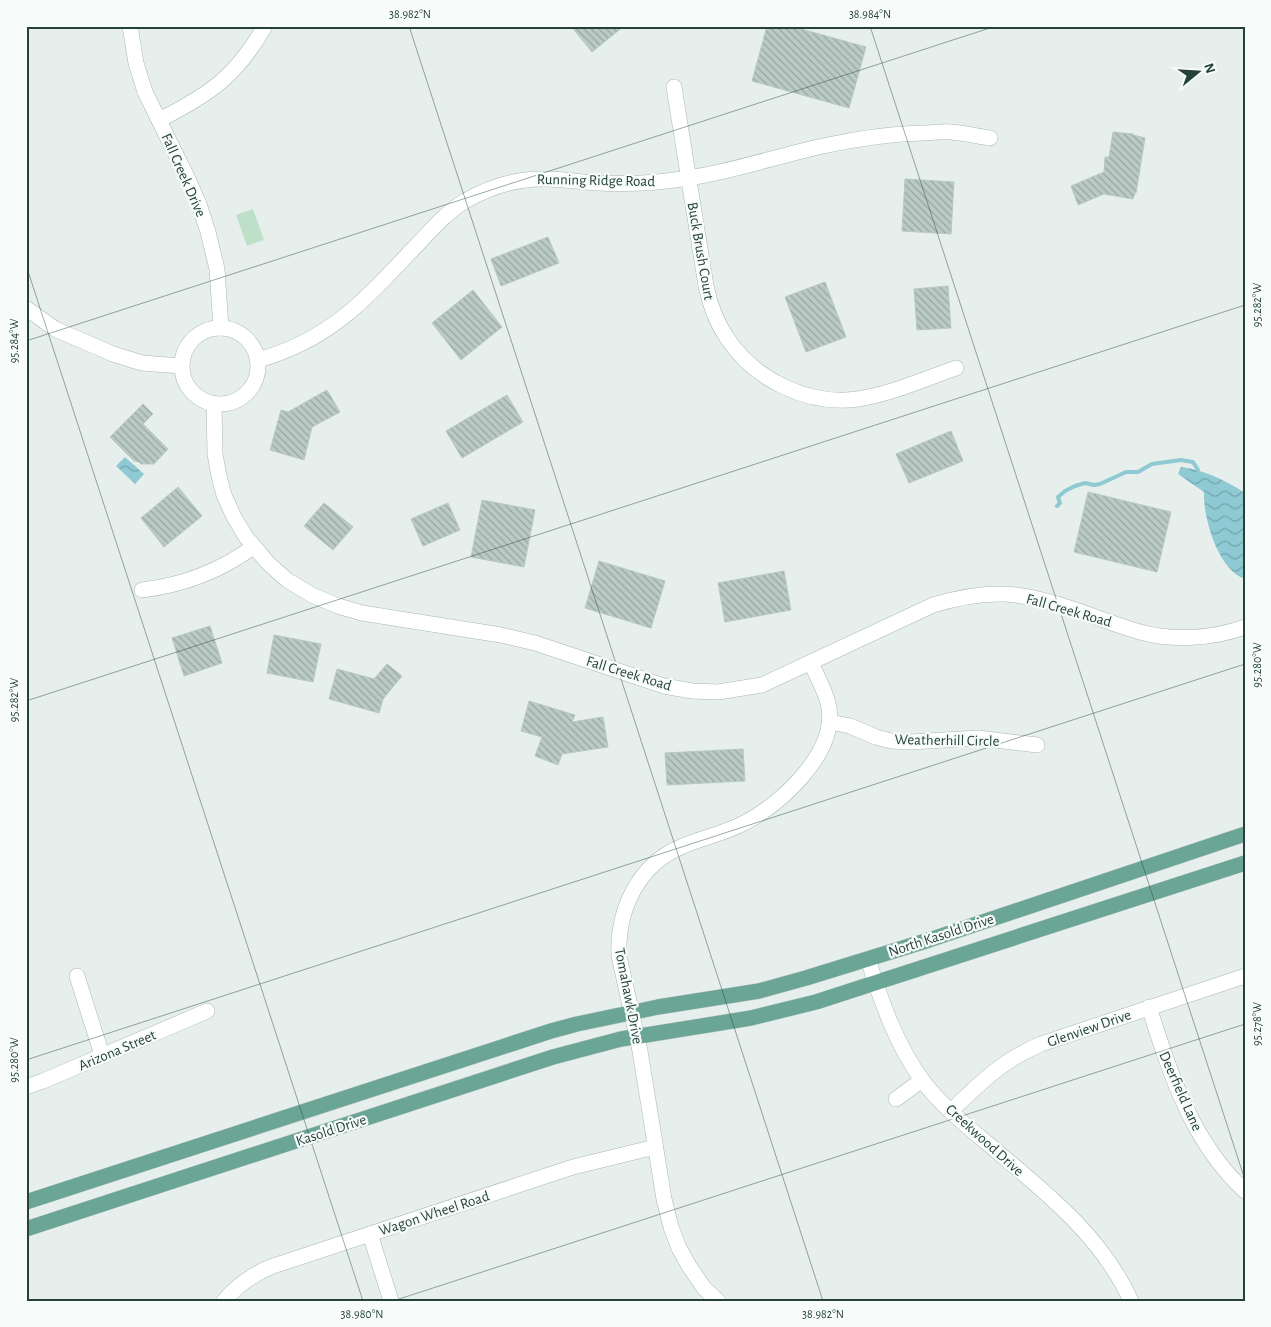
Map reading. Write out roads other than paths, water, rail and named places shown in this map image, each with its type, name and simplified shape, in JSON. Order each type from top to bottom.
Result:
[{"type":"main road","name":"North Kasold Drive","points":[[631,1013],[686,1002],[760,991],[868,959],[1245,834]]},
{"type":"main road","name":"North Kasold Drive","points":[[637,1036],[751,1018],[788,1010],[876,984],[1245,863]]},
{"type":"main road","name":"Kasold Drive","points":[[26,1202],[526,1039],[577,1024],[631,1013]]},
{"type":"main road","name":"Kasold Drive","points":[[26,1229],[553,1057],[637,1036]]},
{"type":"street","name":"Fall Creek Drive","points":[[130,26],[138,70],[145,92],[187,177],[199,204],[208,232],[217,269],[221,328]]},
{"type":"street","points":[[159,120],[208,93],[236,69],[256,42],[264,26]]},
{"type":"street","name":"Buck Brush Court","points":[[674,87],[710,304],[727,339],[743,358],[757,371],[775,383],[818,398],[835,400],[876,396],[956,368]]},
{"type":"street","name":"Running Ridge Road","points":[[258,360],[276,355],[306,342],[327,330],[350,313],[445,216],[463,202],[499,185],[543,178],[596,183],[635,183],[688,178],[824,146],[866,138],[907,134],[949,132],[990,138]]},
{"type":"street","points":[[26,308],[55,329],[113,354],[142,362],[181,366]]},
{"type":"street","points":[[221,328],[234,330],[245,337],[253,348],[258,360],[258,372],[254,384],[237,401],[226,404],[214,404],[194,395],[185,382],[181,366],[183,354],[189,343],[203,332],[221,328]]},
{"type":"street","name":"Fall Creek Road","points":[[214,404],[214,454],[224,495],[234,517],[253,547],[288,580],[312,595],[338,606],[362,612],[501,635],[535,643],[664,686],[692,691],[718,692],[762,685],[933,605],[956,598],[978,595],[1003,594],[1029,597],[1140,632],[1159,636],[1204,636],[1234,631],[1245,627]]},
{"type":"street","points":[[142,590],[164,588],[217,571],[253,547]]},
{"type":"street","name":"Tomahawk Drive","points":[[718,1301],[704,1288],[679,1248],[671,1227],[664,1199],[637,1036],[619,956],[618,942],[621,922],[628,901],[638,883],[651,868],[665,856],[682,846],[725,832],[747,822],[771,806],[807,770],[827,737],[830,722],[825,694],[811,663]]},
{"type":"street","name":"Weatherhill Circle","points":[[830,722],[850,726],[876,737],[892,741],[910,742],[978,738],[1036,744]]},
{"type":"street","name":"Creekwood Drive","points":[[868,959],[891,1025],[922,1080],[971,1130],[1070,1215],[1108,1261],[1123,1284],[1131,1301]]},
{"type":"street","points":[[77,976],[102,1056]]},
{"type":"street","name":"Glenview Drive","points":[[951,1111],[986,1077],[1021,1052],[1245,976]]},
{"type":"street","name":"Deerfield Lane","points":[[1149,1007],[1172,1079],[1188,1113],[1221,1164],[1245,1191]]},
{"type":"street","name":"Arizona Street","points":[[26,1087],[207,1011]]},
{"type":"street","points":[[896,1099],[922,1080]]},
{"type":"street","name":"Wagon Wheel Road","points":[[224,1301],[233,1290],[259,1272],[596,1160],[655,1147]]},
{"type":"street","points":[[370,1234],[391,1301]]},
{"type":"water","points":[[125,457],[144,474],[135,484],[116,466]]},
{"type":"water","points":[[1181,467],[1214,476],[1245,493],[1245,579],[1235,574],[1220,554],[1209,529],[1204,492],[1178,474]]},
{"type":"waterway","points":[[1057,506],[1060,503],[1058,497],[1075,486],[1085,483],[1100,484],[1126,472],[1138,472],[1152,464],[1181,460],[1193,462],[1198,470]]}]
